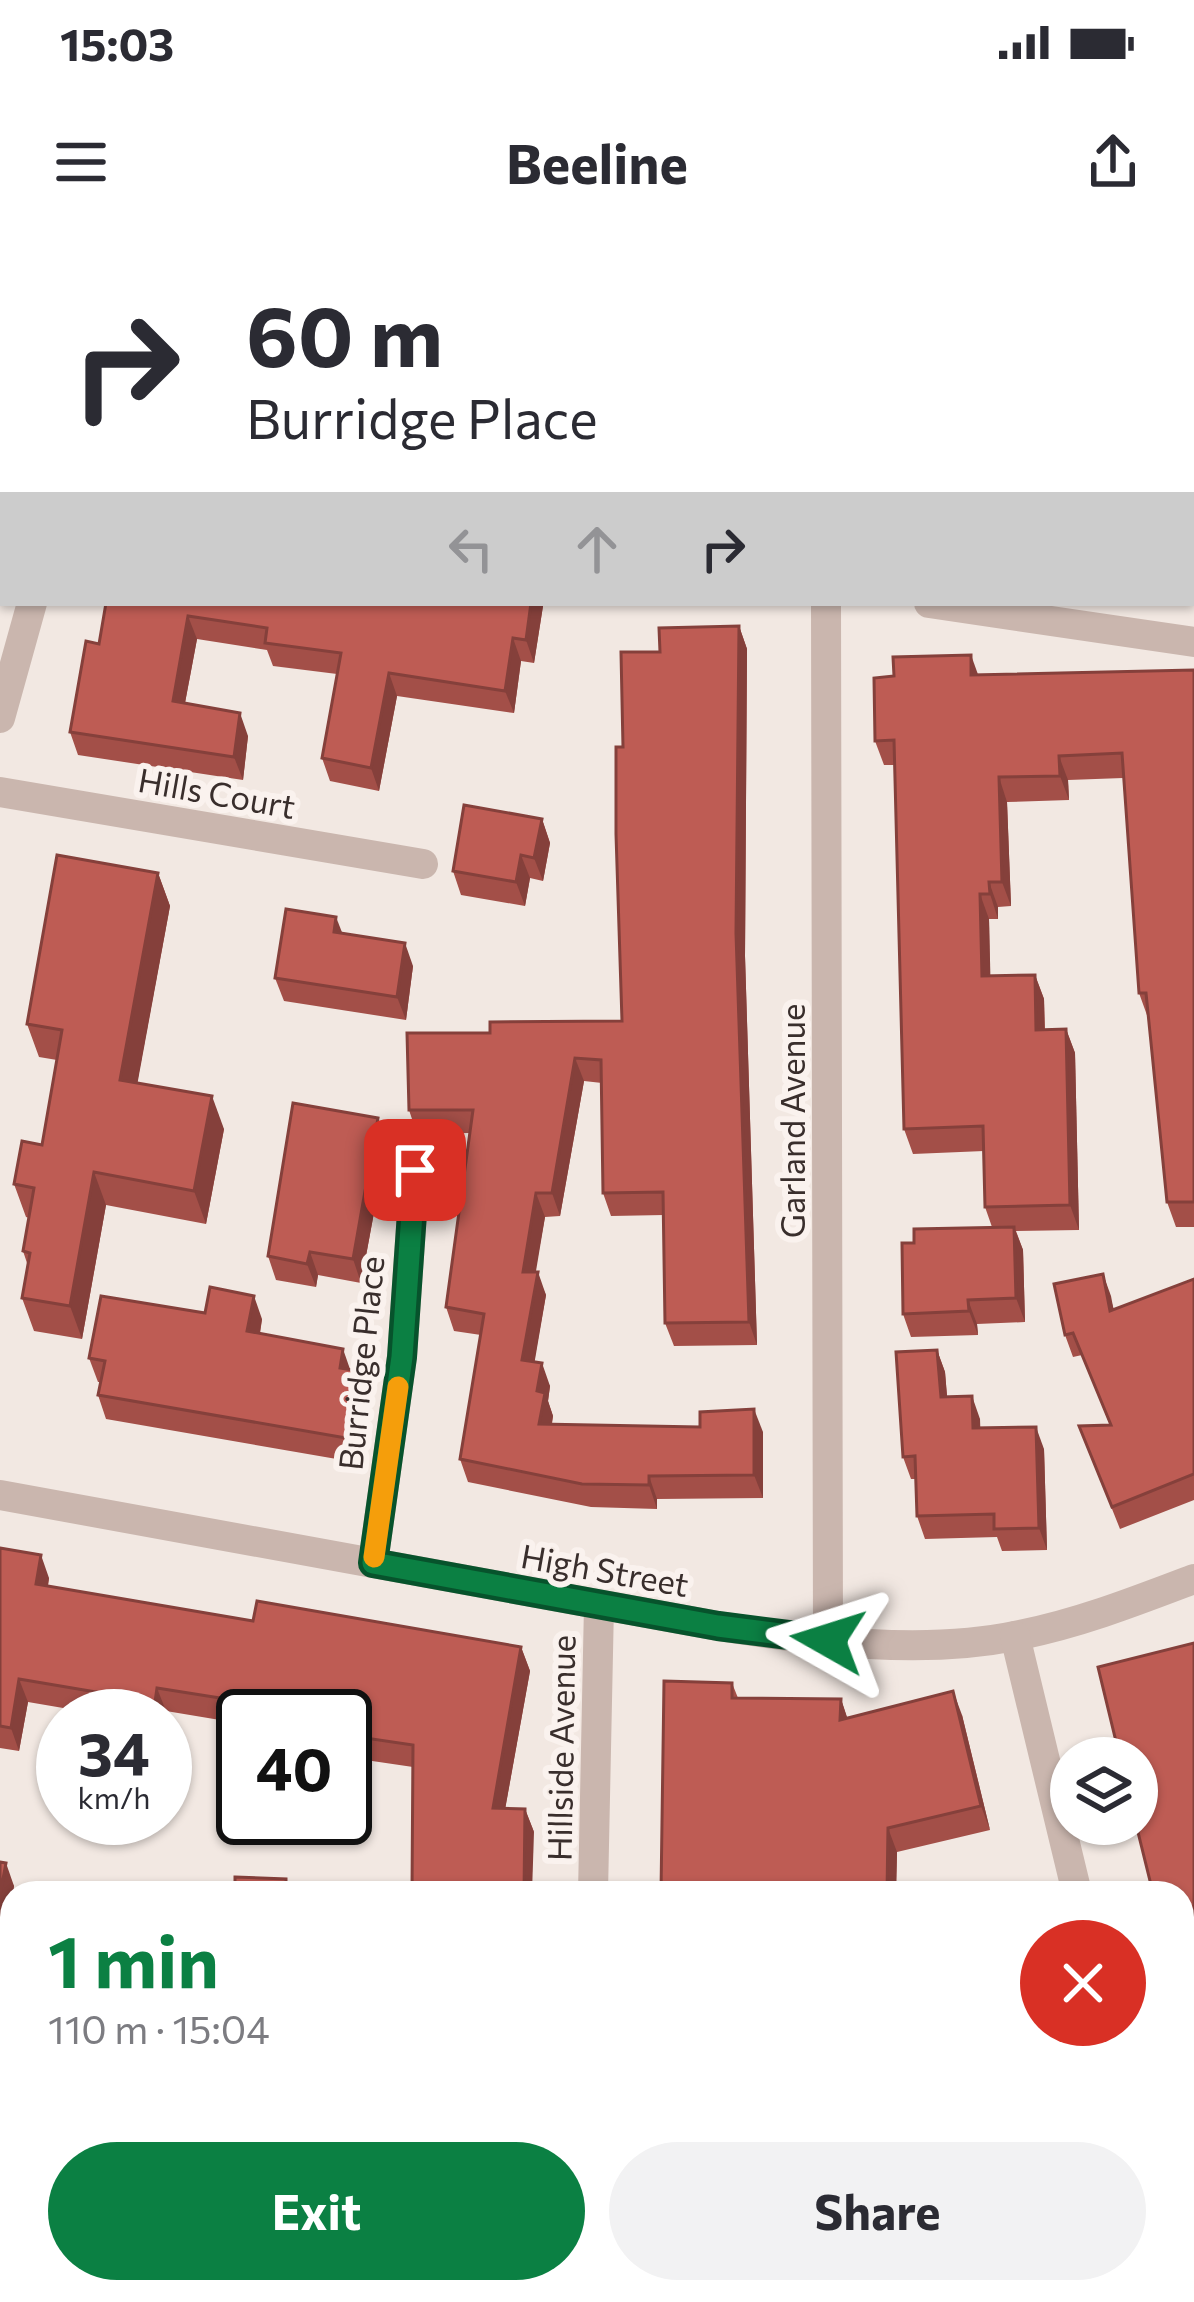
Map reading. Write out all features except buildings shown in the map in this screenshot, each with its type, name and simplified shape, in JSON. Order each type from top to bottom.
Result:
[{"type":"street","points":[[0,718],[31,606]]},
{"type":"street","name":"Garland Avenue","points":[[826,606],[828,1640]]},
{"type":"street","points":[[949,606],[1194,642]]},
{"type":"street","name":"Hills Court","points":[[0,791],[423,863]]},
{"type":"street","name":"Burridge Place","points":[[373,1563],[402,1357],[415,1170]]},
{"type":"street","name":"High Street","points":[[0,1495],[599,1605],[828,1640],[940,1644],[1015,1636],[1102,1614],[1194,1579]]},
{"type":"street","name":"Hillside Avenue","points":[[593,1881],[599,1605]]},
{"type":"street","points":[[1015,1636],[1075,1881]]},
{"type":"slow traffic","points":[[374,1557],[398,1387]]},
{"type":"route","points":[[415,1170],[402,1357],[373,1563],[718,1626],[828,1640]]}]
